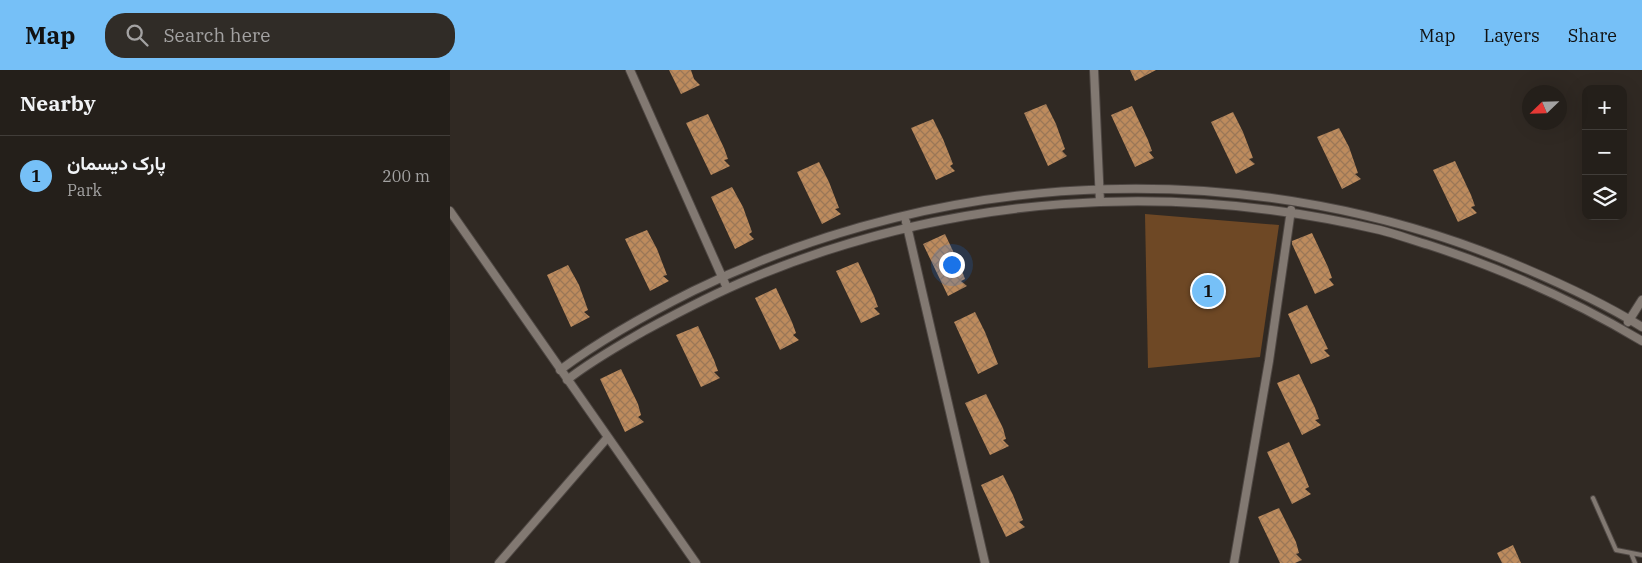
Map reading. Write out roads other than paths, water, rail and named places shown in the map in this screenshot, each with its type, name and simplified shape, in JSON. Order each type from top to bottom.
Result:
[{"type":"street","points":[[630,70],[727,288]]},
{"type":"street","points":[[1094,70],[1100,202]]},
{"type":"street","points":[[560,370],[618,331],[667,304],[722,277],[789,249],[904,215],[960,203],[1024,194],[1098,189],[1145,188],[1220,191],[1294,201],[1385,219],[1501,258],[1559,283],[1642,327]]},
{"type":"street","points":[[567,380],[582,368],[624,342],[673,315],[727,288],[793,261],[907,227],[962,216],[1031,206],[1100,202],[1148,201],[1218,204],[1290,213],[1381,230],[1474,260],[1552,294],[1642,341]]},
{"type":"street","points":[[1234,563],[1269,361],[1290,213],[1294,201]]},
{"type":"street","points":[[450,211],[696,563]]},
{"type":"street","points":[[904,215],[985,563]]},
{"type":"street","points":[[1623,330],[1642,300]]},
{"type":"street","points":[[499,563],[608,437]]},
{"type":"lane","points":[[1593,498],[1616,550],[1642,555]]},
{"type":"lane","points":[[1631,553],[1635,563]]},
{"type":"place","name":"پارک دیسمان","points":[[1208,291]]}]
